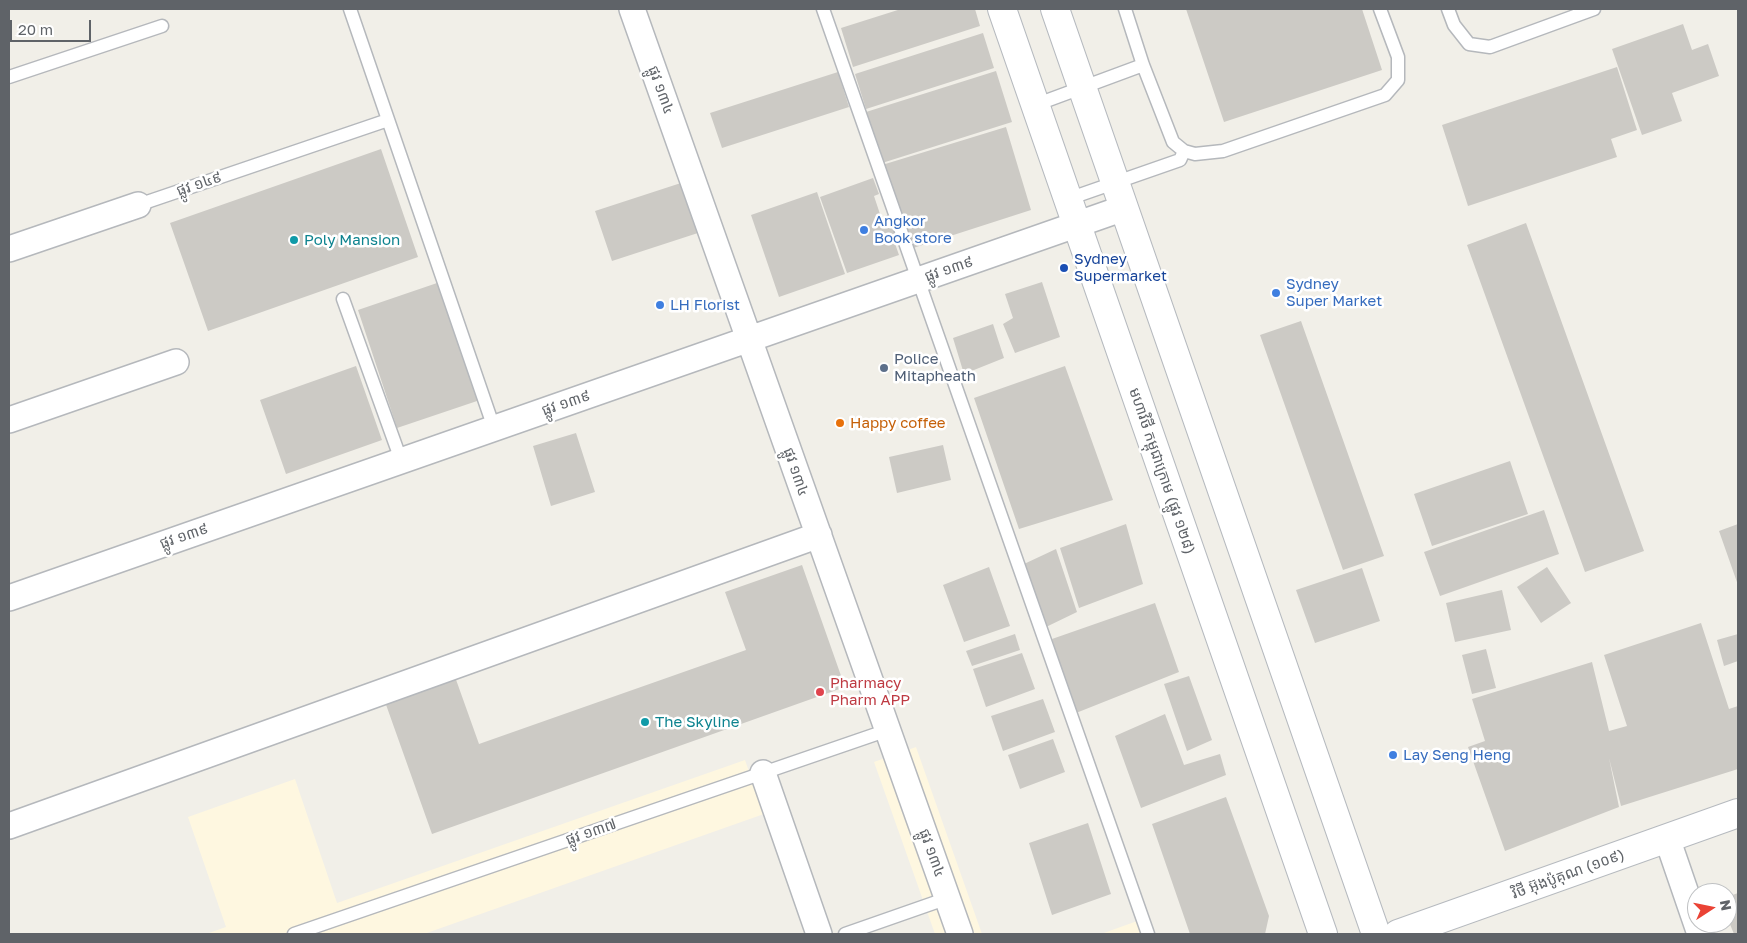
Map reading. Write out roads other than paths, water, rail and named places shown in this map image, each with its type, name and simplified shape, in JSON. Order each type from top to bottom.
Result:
[{"type":"main road","name":"មហាវិថី កម្ពុជាក្រោម (ផ្លូវ ១២៨)","points":[[1002,9],[1323,934]]},
{"type":"main road","points":[[1055,9],[1376,934]]},
{"type":"main road","name":"វិថី អ៊ុងប៉ូគុណ (១០៩)","points":[[1398,934],[1738,813]]},
{"type":"street","name":"ផ្លូវ ១៣៤","points":[[632,9],[960,934]]},
{"type":"street","name":"ផ្លូវ ១៣៩","points":[[9,598],[918,280],[1072,212],[1120,195]]},
{"type":"street","name":"ផ្លូវ ១៤៩","points":[[9,249],[138,205]]},
{"type":"street","points":[[9,420],[176,362]]},
{"type":"street","points":[[9,826],[819,535]]},
{"type":"street","points":[[763,773],[819,934]]},
{"type":"street","points":[[1667,838],[1700,934]]},
{"type":"lane","points":[[350,9],[494,428]]},
{"type":"lane","points":[[823,9],[1148,934]]},
{"type":"lane","points":[[1126,9],[1143,65],[1173,142],[1184,151],[1195,154],[1223,151],[1385,95],[1398,80],[1398,57],[1380,9]]},
{"type":"lane","points":[[1448,9],[1454,25],[1469,44],[1490,47],[1594,9]]},
{"type":"lane","points":[[9,77],[162,26]]},
{"type":"lane","points":[[1035,105],[1143,65]]},
{"type":"lane","name":"ផ្លូវ ១៤៩","points":[[138,205],[388,120]]},
{"type":"lane","points":[[1120,195],[1180,160],[1184,151]]},
{"type":"lane","points":[[343,299],[401,460]]},
{"type":"lane","name":"ផ្លូវ ១៣៧","points":[[294,934],[888,730]]},
{"type":"lane","points":[[844,934],[948,898]]},
{"type":"place","name":"Angkor Book store","points":[[864,230]]},
{"type":"place","name":"Poly Mansion","points":[[294,240]]},
{"type":"place","name":"Sydney Supermarket","points":[[1064,268]]},
{"type":"place","name":"Sydney Super Market","points":[[1276,293]]},
{"type":"place","name":"LH Florist","points":[[660,305]]},
{"type":"place","name":"Police Mitapheath","points":[[884,368]]},
{"type":"place","name":"Happy coffee","points":[[840,423]]},
{"type":"place","name":"Pharmacy Pharm APP","points":[[820,692]]},
{"type":"place","name":"The Skyline","points":[[645,722]]},
{"type":"place","name":"Lay Seng Heng","points":[[1393,755]]}]
